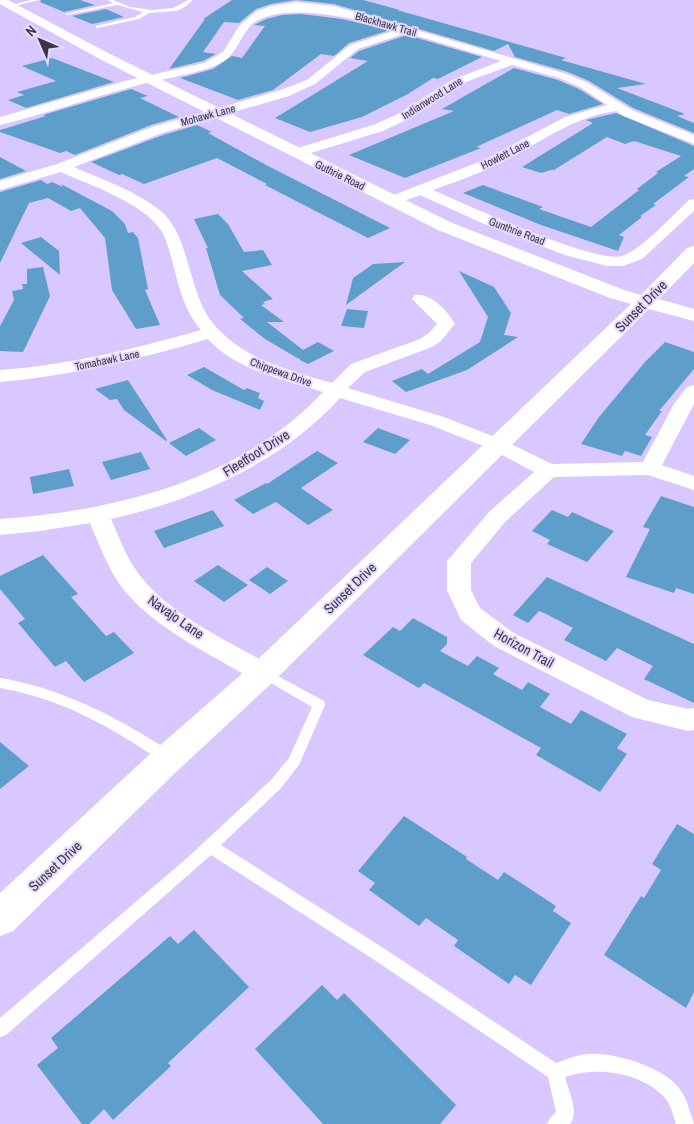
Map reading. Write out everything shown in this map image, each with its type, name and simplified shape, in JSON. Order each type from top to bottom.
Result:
[{"type":"street","name":"Guthrie Road","points":[[5,3],[216,113],[444,226],[645,302],[694,315]]},
{"type":"street","name":"Blackhawk Trail","points":[[0,121],[148,78],[204,65],[224,57],[245,25],[262,11],[278,7],[324,7],[512,60],[572,80],[592,90],[617,107],[645,121],[694,140]]},
{"type":"street","name":"Mohawk Lane","points":[[0,186],[62,167],[156,130],[266,100],[301,87],[311,82],[354,47],[406,30]]},
{"type":"street","name":"Indianwood Lane","points":[[296,153],[378,128],[400,118],[456,82],[512,60]]},
{"type":"street","name":"Howlett Lane","points":[[391,200],[502,156],[566,119],[591,111],[617,107]]},
{"type":"street","name":"Chippewa Drive","points":[[62,167],[133,199],[157,216],[172,236],[190,298],[200,318],[212,332],[248,360],[276,372],[437,421],[498,445]]},
{"type":"street","name":"Gunthrie Road","points":[[420,190],[544,242],[594,260],[617,262],[634,258],[694,203]]},
{"type":"street","name":"Sunset Drive","points":[[0,918],[263,673],[645,302],[694,252]]},
{"type":"street","name":"Fleetfoot Drive","points":[[0,527],[19,526],[97,514],[146,503],[224,473],[271,447],[308,420],[350,374],[358,368],[426,343],[436,336],[446,324],[443,318],[421,299]]},
{"type":"street","name":"Tomahawk Lane","points":[[0,376],[96,364],[212,332]]},
{"type":"street","points":[[650,468],[684,404],[694,391]]},
{"type":"street","points":[[498,445],[548,471],[650,468],[694,483]]},
{"type":"street","name":"Horizon Trail","points":[[548,471],[497,517],[459,561],[459,590],[470,614],[503,639],[642,709],[694,720]]},
{"type":"street","name":"Navajo Lane","points":[[97,514],[130,579],[151,602],[174,619],[263,673]]},
{"type":"lane","points":[[5,3],[37,0]]},
{"type":"lane","points":[[110,0],[116,4],[138,11],[176,9],[191,0]]},
{"type":"lane","points":[[67,14],[116,4]]},
{"type":"lane","points":[[97,27],[137,18],[148,11]]},
{"type":"lane","points":[[0,1029],[210,846],[276,784],[294,761],[319,705],[263,673]]},
{"type":"lane","points":[[0,683],[25,686],[87,708],[115,723],[169,759]]},
{"type":"lane","points":[[210,846],[382,956],[555,1072],[565,1121]]},
{"type":"lane","points":[[555,1072],[592,1062],[619,1066],[654,1078],[672,1093],[685,1124]]},
{"type":"building","points":[[41,0],[80,0],[95,5],[64,12],[40,2]]},
{"type":"building","points":[[232,0],[296,0],[271,4],[256,9],[239,23],[224,22],[203,52],[216,54],[203,61],[169,69],[205,19],[203,19]]},
{"type":"building","points":[[296,0],[363,0],[566,58],[561,60],[646,84],[617,88],[685,114],[677,116],[694,123],[694,133],[633,108],[589,81],[568,72],[515,57],[508,44],[494,51],[334,4]]},
{"type":"building","points":[[106,9],[124,17],[92,24],[72,16]]},
{"type":"building","points":[[301,14],[342,19],[390,30],[349,43],[334,56],[321,54],[273,90],[238,100],[180,78],[213,69],[232,56],[242,58],[265,26],[254,25],[266,19],[282,15]]},
{"type":"building","points":[[407,35],[482,57],[438,79],[433,78],[408,94],[362,117],[310,132],[275,118],[368,61],[350,58],[359,51]]},
{"type":"building","points":[[52,58],[114,82],[26,108],[8,100],[24,95],[17,92],[56,81],[22,66]]},
{"type":"building","points":[[514,68],[558,80],[579,89],[603,104],[569,114],[557,110],[476,147],[481,148],[405,178],[349,155],[454,111],[442,109]]},
{"type":"building","points":[[131,89],[148,96],[140,98],[179,117],[151,125],[75,155],[66,151],[60,153],[0,132],[0,130],[46,116],[43,115]]},
{"type":"building","points":[[616,113],[694,146],[694,169],[684,176],[689,177],[653,204],[656,205],[640,216],[642,217],[619,235],[624,237],[618,251],[541,225],[463,193],[483,185],[543,207],[539,209],[591,227],[639,190],[637,189],[658,173],[656,172],[681,156],[634,141],[625,144],[607,137],[554,170],[541,173],[522,167],[593,123],[586,120]]},
{"type":"building","points":[[197,125],[268,166],[390,228],[368,238],[217,158],[144,184],[91,162],[163,135]]},
{"type":"building","points":[[0,157],[26,171],[0,179]]},
{"type":"building","points":[[41,180],[47,184],[52,182],[63,187],[61,184],[112,211],[125,224],[128,233],[133,232],[138,238],[148,289],[145,290],[160,325],[136,329],[112,290],[105,238],[80,208],[71,211],[48,198],[29,203],[0,263],[0,192]]},
{"type":"building","points":[[218,214],[228,224],[244,252],[263,250],[272,265],[242,271],[273,299],[263,302],[265,304],[261,305],[284,322],[267,322],[303,350],[318,342],[334,351],[308,364],[265,339],[240,319],[244,318],[220,295],[206,248],[208,248],[194,219]]},
{"type":"building","points":[[41,237],[59,251],[60,275],[21,243]]},
{"type":"building","points":[[405,262],[346,305],[353,278],[373,264]]},
{"type":"building","points":[[43,267],[50,296],[23,352],[0,351],[0,326],[14,300],[12,291],[23,289],[22,284],[27,284],[27,269]]},
{"type":"building","points":[[459,271],[494,287],[511,313],[504,335],[518,337],[467,370],[406,392],[392,381],[422,369],[428,374],[480,342],[488,317]]},
{"type":"building","points":[[347,309],[368,311],[364,328],[341,326]]},
{"type":"building","points":[[665,342],[694,352],[694,369],[659,411],[662,411],[645,435],[652,437],[641,456],[625,451],[622,456],[581,444],[599,417],[645,362]]},
{"type":"building","points":[[204,367],[244,390],[247,388],[260,393],[258,398],[264,401],[260,410],[212,390],[187,375]]},
{"type":"building","points":[[128,380],[166,441],[124,410],[117,399],[110,400],[95,389]]},
{"type":"building","points":[[199,428],[216,440],[186,456],[169,443]]},
{"type":"building","points":[[378,428],[410,440],[395,454],[363,442]]},
{"type":"building","points":[[317,451],[338,463],[301,488],[333,510],[308,525],[276,502],[253,514],[234,500],[267,484]]},
{"type":"building","points":[[141,452],[150,469],[111,480],[102,462]]},
{"type":"building","points":[[69,469],[74,486],[33,494],[30,477]]},
{"type":"building","points":[[661,496],[694,507],[694,594],[676,588],[674,593],[626,577],[650,529],[643,527]]},
{"type":"building","points":[[213,510],[224,526],[164,548],[154,531]]},
{"type":"building","points":[[552,510],[568,517],[572,512],[614,531],[587,562],[547,544],[550,540],[532,531]]},
{"type":"building","points":[[43,555],[78,594],[71,597],[106,636],[114,632],[134,653],[84,682],[66,661],[55,667],[18,623],[25,619],[0,589],[0,576]]},
{"type":"building","points":[[218,565],[248,585],[224,602],[194,581]]},
{"type":"building","points":[[267,567],[288,581],[270,594],[249,580]]},
{"type":"building","points":[[547,577],[694,644],[694,703],[644,679],[653,666],[617,648],[606,661],[564,640],[573,628],[546,614],[539,611],[528,623],[513,615]]},
{"type":"building","points":[[413,618],[447,637],[447,644],[440,651],[468,666],[477,656],[499,668],[493,674],[522,690],[528,682],[550,694],[540,707],[571,724],[581,710],[627,734],[617,748],[627,754],[600,792],[536,755],[541,748],[424,683],[419,688],[363,655],[393,627],[400,631]]},
{"type":"building","points":[[0,742],[29,766],[0,789]]},
{"type":"building","points":[[404,816],[467,857],[466,859],[498,880],[504,872],[556,906],[553,911],[571,923],[531,985],[515,975],[509,984],[454,946],[458,940],[426,918],[419,926],[369,890],[375,883],[358,871]]},
{"type":"building","points":[[677,824],[694,834],[694,992],[686,1008],[604,955],[641,896],[644,898],[661,870],[652,864]]},
{"type":"building","points":[[194,930],[249,987],[168,1063],[171,1066],[113,1120],[104,1109],[89,1124],[82,1124],[37,1065],[58,1048],[51,1038],[170,936],[178,944]]},
{"type":"building","points":[[322,985],[337,1000],[344,993],[456,1105],[440,1124],[323,1124],[255,1049]]}]
